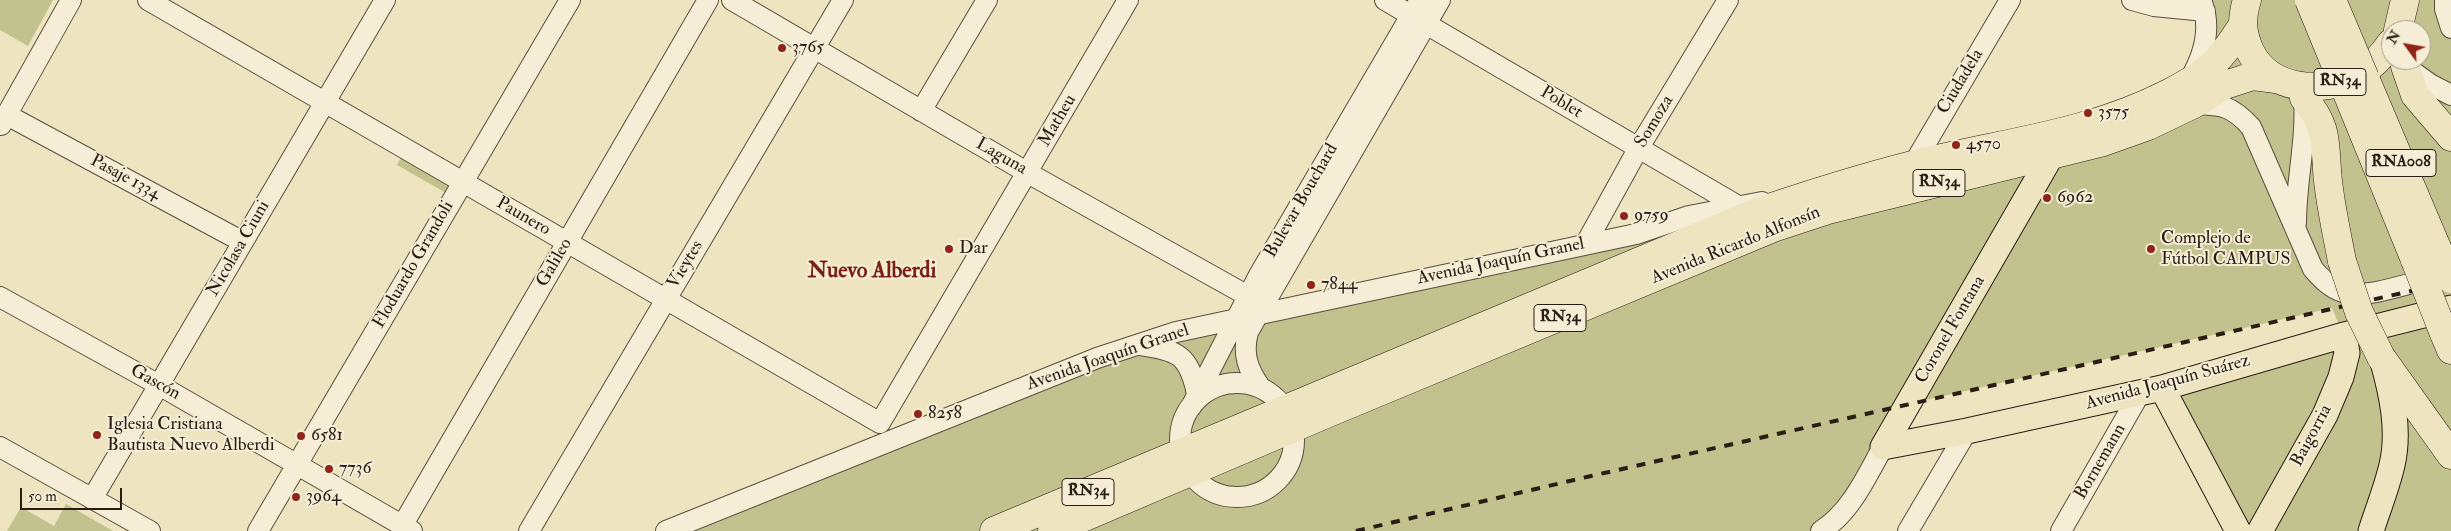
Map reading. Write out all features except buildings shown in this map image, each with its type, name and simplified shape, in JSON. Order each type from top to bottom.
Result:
[{"type":"highway","name":"RNA008","points":[[2309,0],[2355,83],[2426,254],[2448,330]]},
{"type":"highway","name":"RNA008","points":[[2332,0],[2355,83]]},
{"type":"highway","name":"Avenida Ricardo Alfonsín","points":[[1289,419],[1773,228],[1828,210],[2100,143],[2132,131],[2191,93],[2209,68],[2222,55],[2245,7]]},
{"type":"highway","points":[[2245,7],[2252,55],[2263,68],[2289,87],[2317,114],[2326,139],[2328,180],[2342,261],[2359,312],[2381,357],[2451,455]]},
{"type":"highway","name":"RN34","points":[[2289,87],[2317,87],[2346,81],[2371,66],[2381,63]]},
{"type":"highway","points":[[2405,70],[2415,95],[2451,137]]},
{"type":"highway","name":"Avenida Ricardo Alfonsín","points":[[994,531],[1186,463],[1760,211],[1912,164],[2065,131],[2108,119],[2149,103],[2226,85],[2253,76],[2289,87]]},
{"type":"highway","name":"RNA008","points":[[2426,254],[2451,279]]},
{"type":"highway","name":"Avenida Ricardo Alfonsín","points":[[1052,531],[1186,463]]},
{"type":"main road","name":"Coronel Fontana","points":[[1883,447],[2065,131]]},
{"type":"main road","name":"Avenida Joaquín Suárez","points":[[1883,447],[1967,431],[2151,390],[2344,335],[2448,330]]},
{"type":"main road","name":"Baigorria","points":[[2260,531],[2325,415],[2341,376],[2347,352],[2344,335]]},
{"type":"main road","points":[[2371,531],[2393,463],[2394,447],[2395,422],[2390,386],[2381,357]]},
{"type":"main road","points":[[2151,390],[2238,531]]},
{"type":"street","points":[[3,120],[72,0]]},
{"type":"street","name":"Paunero","points":[[148,0],[880,423]]},
{"type":"street","name":"Nicolasa Ciuni","points":[[92,499],[385,0]]},
{"type":"street","name":"Floduardo Grandoli","points":[[258,531],[570,0]]},
{"type":"street","name":"Galileo","points":[[407,528],[566,243],[708,0]]},
{"type":"street","name":"Laguna","points":[[732,0],[1028,173],[1261,306]]},
{"type":"street","name":"Vieytes","points":[[530,531],[843,0]]},
{"type":"street","points":[[921,111],[987,0]]},
{"type":"street","name":"Matheu","points":[[880,423],[1128,0]]},
{"type":"street","name":"Poblet","points":[[1385,0],[1419,13],[1638,149],[1738,206]]},
{"type":"street","name":"Bulevar Bouchard","points":[[1261,388],[1250,373],[1246,359],[1245,344],[1248,332],[1419,13],[1440,0]]},
{"type":"street","name":"Somoza","points":[[1585,245],[1638,149],[1728,0]]},
{"type":"street","name":"Ciudadela","points":[[1912,164],[2010,0]]},
{"type":"street","points":[[2132,0],[2154,6],[2203,6],[2205,42],[2191,93],[2238,112],[2251,127],[2266,166],[2313,269],[2328,285],[2345,293],[2366,294],[2451,273]]},
{"type":"street","points":[[2445,0],[2445,9],[2451,28]]},
{"type":"street","points":[[2414,70],[2430,84],[2451,95]]},
{"type":"street","points":[[2289,87],[2306,124],[2298,177],[2296,229]]},
{"type":"street","name":"Pasaje 1334","points":[[3,120],[243,242]]},
{"type":"street","name":"Avenida Joaquín Granel","points":[[666,531],[883,443],[1135,345],[1176,332],[1237,318],[1261,306],[1585,245],[1636,234],[1689,216],[1804,196]]},
{"type":"street","name":"Gascón","points":[[0,297],[159,385],[407,528]]},
{"type":"street","points":[[1194,400],[1223,386],[1246,384],[1261,388],[1276,398],[1289,419],[1294,441],[1291,458],[1283,474],[1270,487],[1255,495],[1237,498],[1220,495],[1203,487],[1186,463],[1180,431],[1194,400],[1237,318]]},
{"type":"street","points":[[1135,345],[1170,350],[1182,357],[1190,367],[1194,400]]},
{"type":"street","name":"Bornemann","points":[[2061,531],[2151,390]]},
{"type":"street","points":[[880,423],[883,443]]},
{"type":"street","points":[[1908,531],[1967,431]]},
{"type":"street","points":[[0,447],[150,531]]},
{"type":"street","name":"Coronel Fontana","points":[[1826,528],[1852,501],[1883,447]]},
{"type":"green space","points":[[0,0],[53,0],[28,46],[0,30]]},
{"type":"green space","points":[[2201,0],[2445,0],[2451,28],[2451,531],[2238,531],[2162,388],[2343,335],[2332,308],[1908,404],[1821,531],[666,531],[1176,332],[2051,154],[2200,61]]},
{"type":"green space","points":[[403,154],[454,184],[448,194],[397,165]]},
{"type":"green space","points":[[66,504],[113,531],[7,531],[21,507],[54,526]]},
{"type":"railway","points":[[1356,531],[1591,476],[2451,282]]},
{"type":"place","name":"3765","points":[[782,48]]},
{"type":"place","name":"3575","points":[[2088,113]]},
{"type":"place","name":"4570","points":[[1956,145]]},
{"type":"place","name":"6962","points":[[2047,198]]},
{"type":"place","name":"9759","points":[[1624,216]]},
{"type":"place","name":"Dar","points":[[949,249]]},
{"type":"place","name":"Complejo de Fútbol CAMPUS","points":[[2151,249]]},
{"type":"place","name":"7844","points":[[1311,285]]},
{"type":"place","name":"8258","points":[[918,414]]},
{"type":"place","name":"Iglesia Cristiana Bautista Nuevo Alberdi","points":[[97,435]]},
{"type":"place","name":"6581","points":[[301,436]]},
{"type":"place","name":"7736","points":[[329,469]]},
{"type":"place","name":"3964","points":[[296,497]]},
{"type":"district","name":"Nuevo Alberdi","points":[[872,272]]}]
